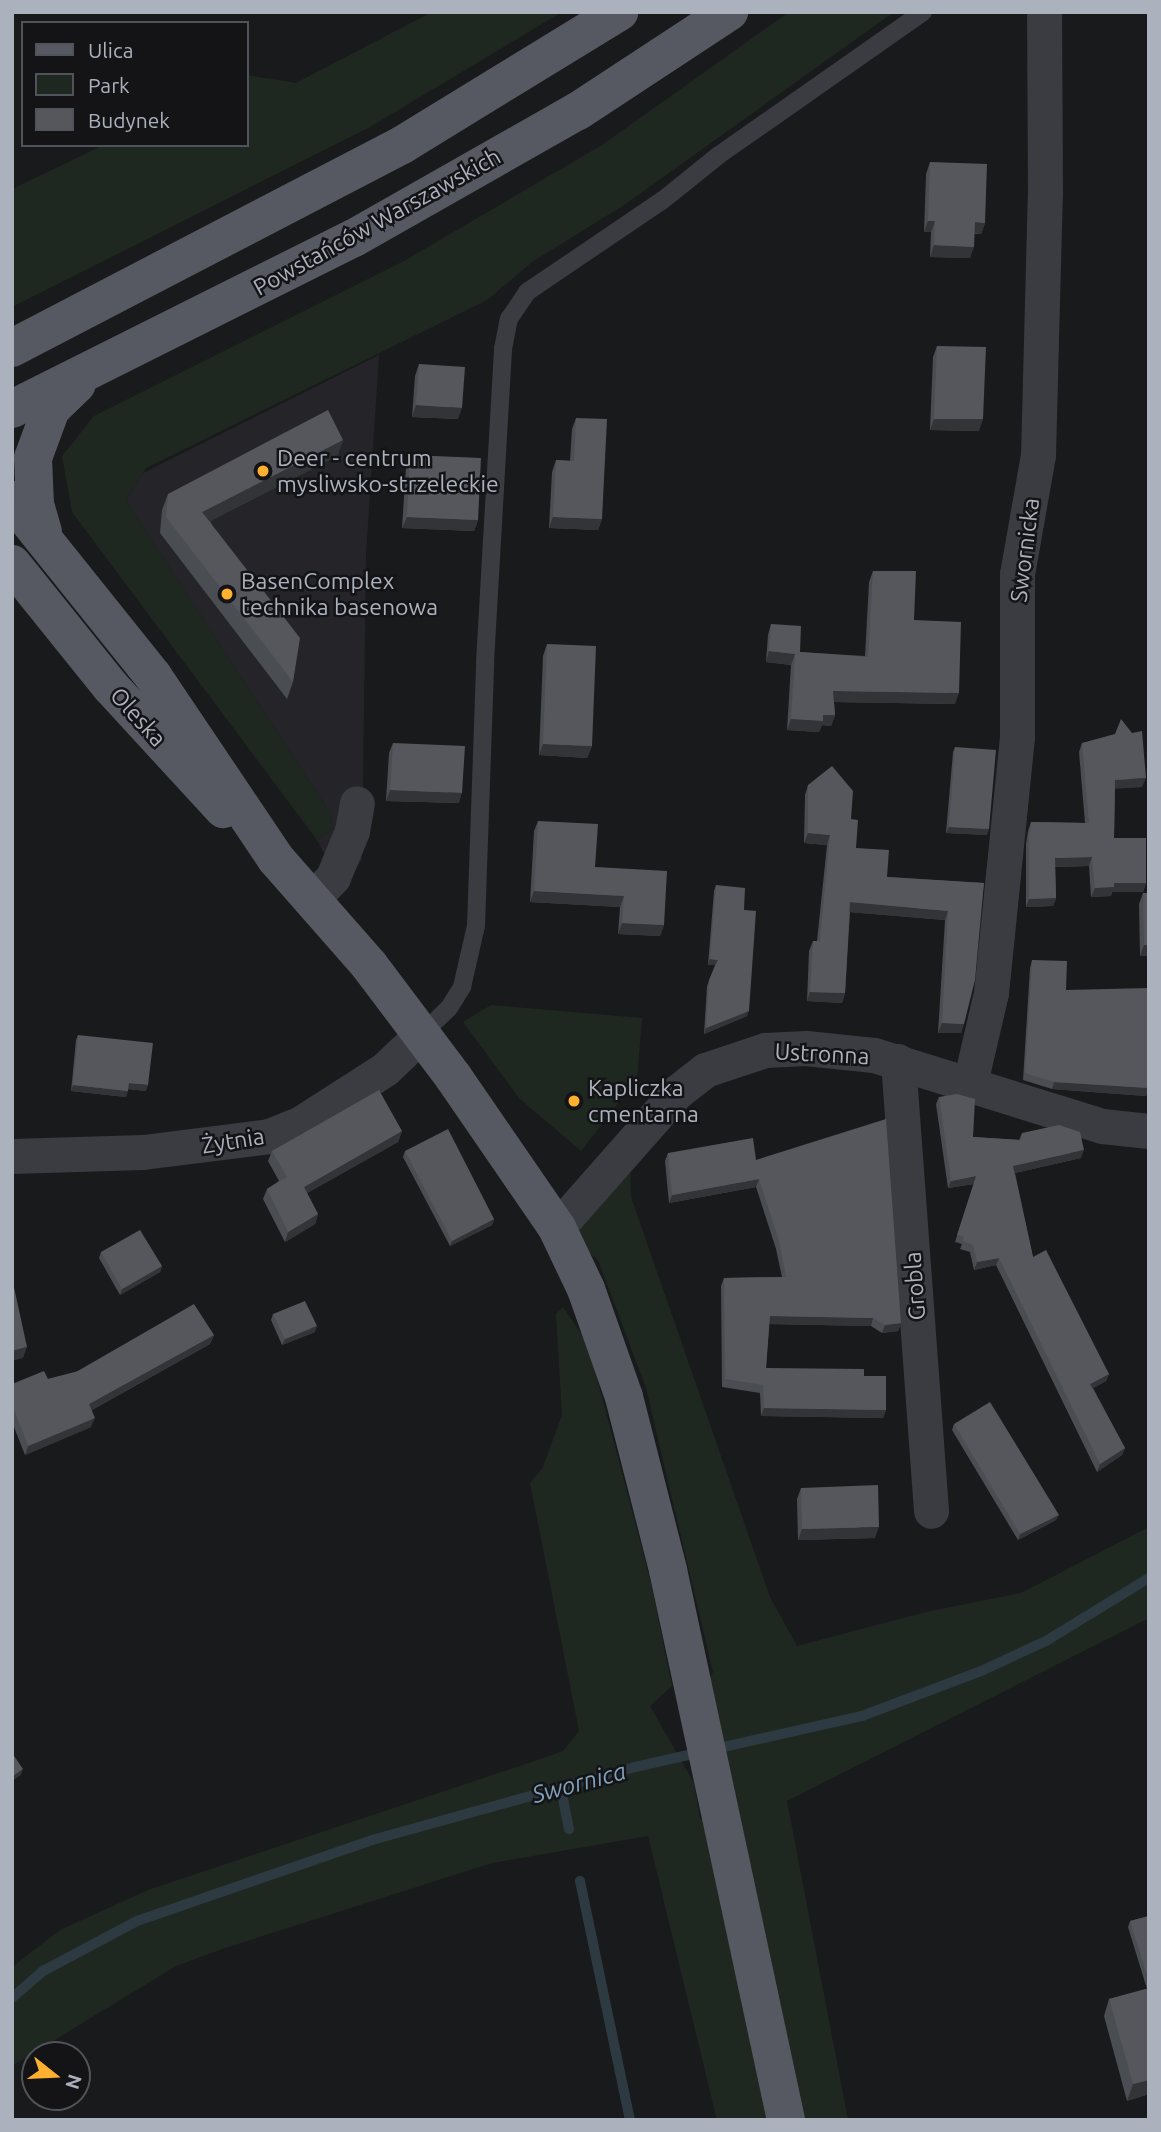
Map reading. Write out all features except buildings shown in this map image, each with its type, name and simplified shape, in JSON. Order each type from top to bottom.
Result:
[{"type":"main road","points":[[12,348],[402,145],[619,12]]},
{"type":"main road","name":"Powstańców Warszawskich","points":[[12,409],[342,244],[480,168],[578,111],[729,12]]},
{"type":"main road","points":[[46,544],[32,482],[35,449],[51,410],[95,369]]},
{"type":"main road","points":[[12,500],[153,676],[276,859],[422,1034],[557,1228],[599,1321],[624,1397],[694,1688],[786,2120]]},
{"type":"main road","name":"Oleska","points":[[12,564],[154,736],[276,859]]},
{"type":"street","name":"Swornicka","points":[[970,1083],[991,993],[1017,736],[1017,574],[1038,454],[1045,194],[1044,12]]},
{"type":"street","points":[[311,900],[333,877],[352,831],[357,803]]},
{"type":"street","name":"Żytnia","points":[[12,1156],[143,1152],[269,1136],[301,1124],[385,1069],[422,1034]]},
{"type":"street","name":"Ustronna","points":[[557,1228],[677,1092],[705,1070],[765,1050],[806,1048],[898,1061],[1102,1126],[1149,1131]]},
{"type":"street","name":"Grobla","points":[[898,1061],[931,1511]]},
{"type":"lane","points":[[422,1034],[449,1008],[462,987],[476,926],[486,649],[503,349],[509,319],[527,292],[663,200],[719,155],[923,12]]},
{"type":"shaded area","points":[[379,355],[366,554],[362,860],[342,887],[317,840],[333,829],[329,811],[126,501],[143,473]]},
{"type":"green space","points":[[432,12],[562,12],[370,127],[12,307],[12,189],[100,147],[248,147],[248,75],[296,83]]},
{"type":"green space","points":[[789,12],[894,12],[624,205],[532,262],[487,300],[146,468],[126,501],[329,811],[333,829],[317,840],[72,512],[62,456],[94,416],[404,261],[602,145]]},
{"type":"green space","points":[[491,1005],[642,1018],[637,1079],[581,1151],[519,1098],[463,1022]]},
{"type":"green space","points":[[630,1144],[631,1197],[770,1597],[797,1646],[926,1612],[1021,1593],[1149,1527],[1149,1618],[787,1801],[848,2120],[717,2120],[648,1836],[492,1863],[225,1948],[176,1966],[53,2041],[21,2041],[21,2061],[12,2066],[12,1967],[60,1930],[148,1890],[563,1751],[579,1731],[530,1483],[543,1467],[562,1415],[556,1314],[563,1307],[582,1335],[594,1367],[651,1583],[672,1686],[650,1706],[694,1783],[700,1819],[721,1813],[697,1702],[713,1672],[646,1388],[598,1260],[557,1228]]},
{"type":"waterway","name":"Swornica","points":[[12,1998],[43,1971],[137,1921],[372,1840],[635,1767],[862,1716],[981,1671],[1046,1641],[1149,1578]]},
{"type":"waterway","points":[[561,1789],[569,1829]]},
{"type":"waterway","points":[[580,1881],[630,2120]]},
{"type":"place","name":"Deer - centrum mysliwsko-strzeleckie","points":[[263,471]]},
{"type":"place","name":"BasenComplex technika basenowa","points":[[227,594]]},
{"type":"place","name":"Kapliczka cmentarna","points":[[574,1101]]}]
